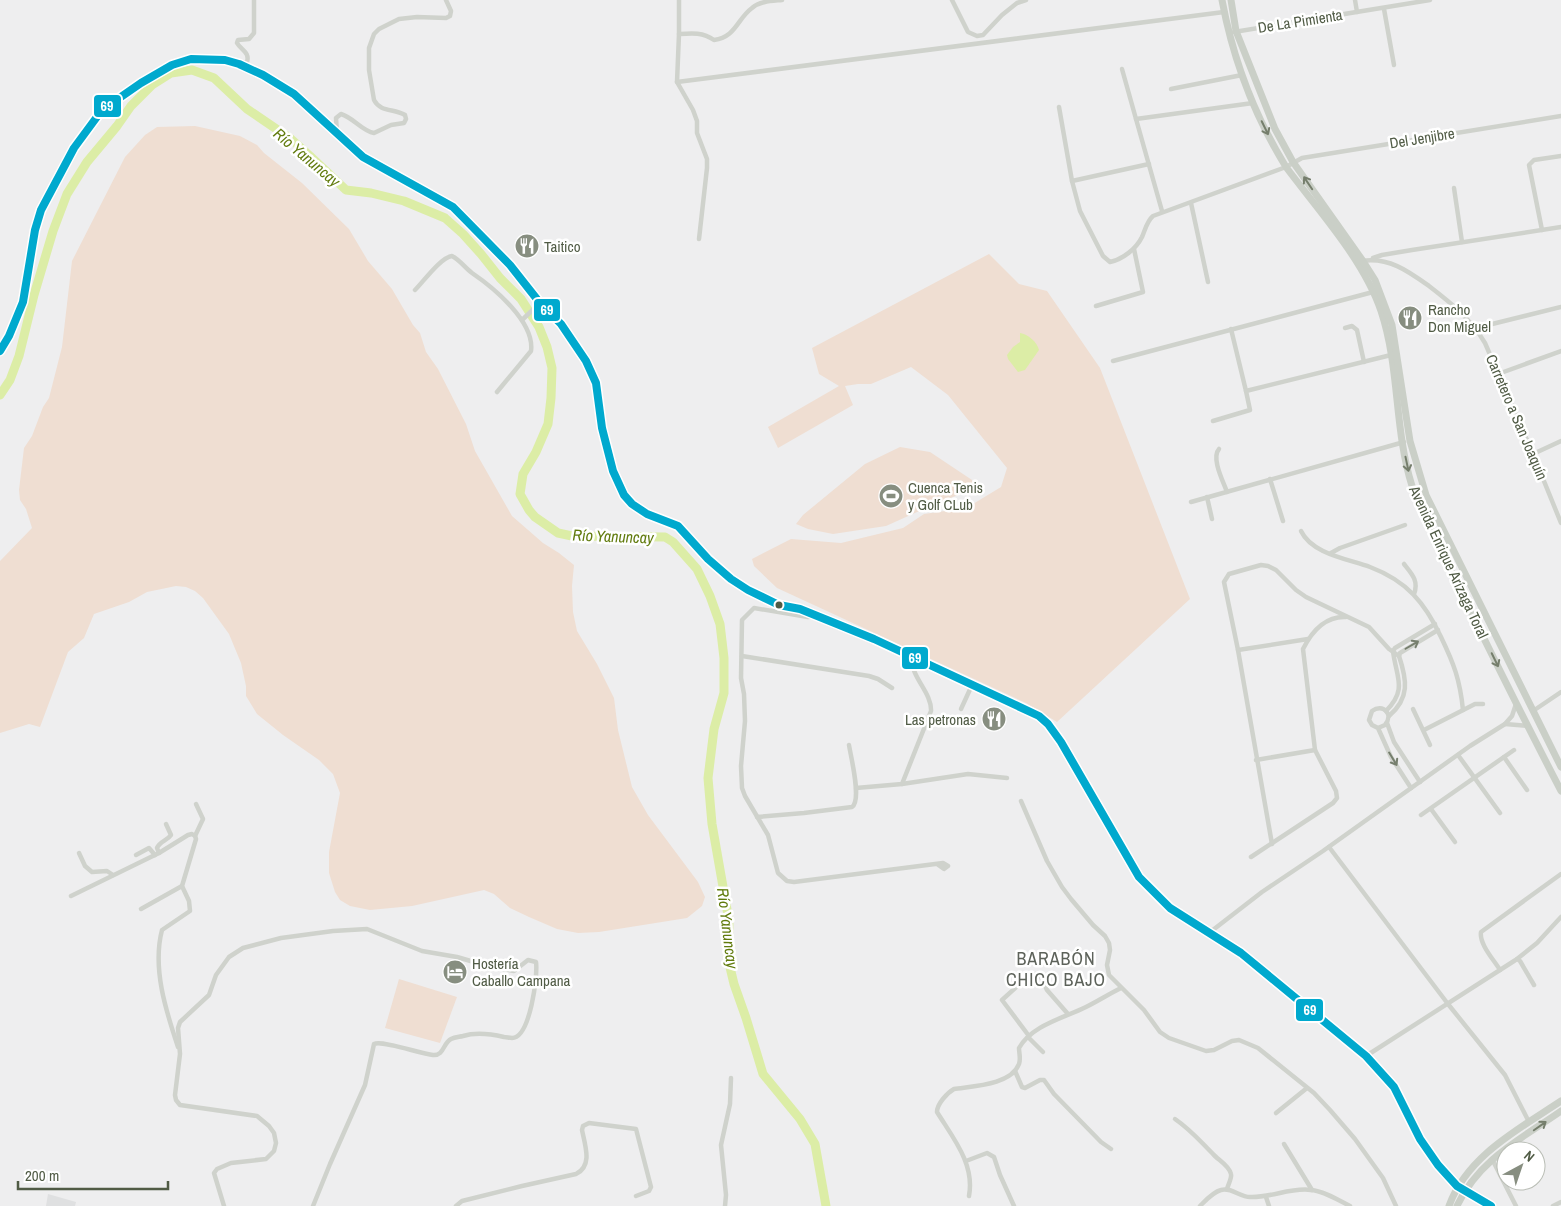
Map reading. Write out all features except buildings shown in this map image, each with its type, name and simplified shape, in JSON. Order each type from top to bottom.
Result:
[{"type":"main road","name":"Avenida Enrique Arízaga Toral","points":[[1222,0],[1224,12],[1232,33],[1275,129],[1294,162],[1360,261],[1381,311],[1407,442],[1426,495],[1561,767]]},
{"type":"main road","name":"Avenida Enrique Arízaga Toral","points":[[1230,0],[1232,33],[1242,75],[1253,103],[1286,167],[1375,280],[1392,325],[1412,485],[1516,704],[1561,791]]},
{"type":"main road","points":[[1449,1206],[1457,1186],[1472,1167],[1491,1150],[1561,1101]]},
{"type":"main road","points":[[1457,1206],[1473,1177],[1492,1159],[1561,1111]]},
{"type":"street","points":[[240,64],[247,62],[248,57],[246,52],[237,43],[240,39],[249,38],[254,33],[254,0]]},
{"type":"street","points":[[336,134],[336,118],[341,114],[374,134],[391,125],[404,123],[406,119],[404,115],[398,111],[382,108],[374,100],[369,70],[369,48],[378,29],[399,19],[417,16],[446,18],[450,16],[451,11],[446,0]]},
{"type":"street","points":[[679,0],[677,82],[697,121],[697,134],[707,159],[708,168],[699,239]]},
{"type":"street","points":[[679,34],[699,33],[707,35],[714,40],[722,39],[732,32],[751,8],[761,3],[782,0]]},
{"type":"street","points":[[952,0],[968,32],[977,36],[983,35],[1002,15],[1017,3],[1026,0]]},
{"type":"street","points":[[1355,0],[1357,12]]},
{"type":"street","name":"De La Pimienta","points":[[1232,33],[1430,0]]},
{"type":"street","points":[[1384,9],[1394,65]]},
{"type":"street","points":[[677,82],[1224,12]]},
{"type":"street","points":[[0,351],[10,336],[23,302],[35,230],[41,210],[74,148],[102,110],[172,64],[191,59],[215,59],[240,64],[263,75],[294,94],[362,156],[453,207],[510,265],[538,306],[560,324],[590,368],[596,383],[602,428],[612,471],[624,495],[632,504],[647,514],[678,526],[708,559],[731,579],[748,590],[779,604],[800,609],[874,639],[1039,716],[1048,724],[1061,742],[1139,877],[1170,908],[1241,953],[1366,1056],[1394,1086],[1420,1139],[1438,1165],[1457,1186],[1491,1206]]},
{"type":"street","points":[[1059,107],[1072,181],[1082,217],[1107,261],[1113,261],[1134,249],[1150,219],[1162,211],[1122,69]]},
{"type":"street","points":[[1171,88],[1242,75]]},
{"type":"street","points":[[1136,119],[1253,103]]},
{"type":"street","name":"Del Jenjibre","points":[[1162,211],[1191,203],[1286,167],[1310,155],[1561,116]]},
{"type":"street","points":[[1542,230],[1529,166],[1534,160],[1561,156]]},
{"type":"street","points":[[1072,181],[1149,164]]},
{"type":"street","points":[[1454,188],[1462,242]]},
{"type":"street","points":[[1191,203],[1208,282]]},
{"type":"street","points":[[1372,259],[1382,255],[1561,227]]},
{"type":"street","points":[[1096,306],[1143,292],[1134,249]]},
{"type":"street","points":[[415,290],[442,261],[448,256],[452,256],[524,318],[531,351],[497,392]]},
{"type":"street","name":"Carretero a San Joaquín","points":[[1360,261],[1372,259],[1394,264],[1412,273],[1450,302],[1476,328],[1485,343],[1561,523]]},
{"type":"street","points":[[1113,361],[1373,292]]},
{"type":"street","points":[[524,318],[538,306]]},
{"type":"street","points":[[1476,328],[1561,307]]},
{"type":"street","points":[[1345,328],[1352,326],[1357,330],[1364,362]]},
{"type":"street","points":[[1213,421],[1250,410],[1230,329]]},
{"type":"street","points":[[1498,374],[1561,351]]},
{"type":"street","points":[[1246,391],[1391,355]]},
{"type":"street","points":[[1533,454],[1561,441]]},
{"type":"street","points":[[1191,502],[1407,442]]},
{"type":"street","points":[[1219,449],[1216,452],[1216,458],[1227,492]]},
{"type":"street","points":[[1270,479],[1283,521]]},
{"type":"street","points":[[1207,498],[1212,519]]},
{"type":"street","points":[[1331,553],[1405,525]]},
{"type":"street","points":[[1301,531],[1304,538],[1310,543],[1342,559],[1370,567],[1388,576],[1414,594],[1425,606],[1454,665],[1460,686],[1463,710]]},
{"type":"street","points":[[1404,564],[1416,580],[1414,594]]},
{"type":"street","points":[[1272,844],[1238,650],[1224,582],[1229,574],[1262,565],[1268,566],[1276,570],[1306,597],[1369,627],[1385,646],[1399,656],[1405,675],[1404,697],[1399,705],[1388,713]]},
{"type":"street","points":[[816,615],[808,617],[754,608],[742,620],[741,678],[744,694],[745,721],[741,782],[745,796],[770,841],[778,873],[787,881],[794,882],[937,864]]},
{"type":"street","points":[[1251,858],[1333,803],[1337,798],[1336,791],[1315,750],[1303,649],[1316,628],[1332,618],[1350,618]]},
{"type":"street","points":[[1392,651],[1435,624]]},
{"type":"street","points":[[1399,656],[1406,648],[1438,630]]},
{"type":"street","points":[[1238,650],[1308,639]]},
{"type":"street","points":[[1392,651],[1400,688],[1398,697],[1388,713],[1387,724],[1394,742],[1420,782]]},
{"type":"street","points":[[742,656],[869,676],[878,679],[892,688]]},
{"type":"street","points":[[902,784],[931,711],[931,704],[912,668],[912,657]]},
{"type":"street","points":[[961,709],[972,685]]},
{"type":"street","points":[[1533,711],[1561,692]]},
{"type":"street","points":[[1424,730],[1475,704],[1484,704]]},
{"type":"street","points":[[1209,933],[1262,892],[1505,724],[1512,716],[1516,704]]},
{"type":"street","points":[[1388,713],[1382,708],[1376,708],[1370,714],[1371,723],[1378,728],[1391,757],[1411,788]]},
{"type":"street","points":[[1413,709],[1430,745]]},
{"type":"street","points":[[1378,728],[1387,724]]},
{"type":"street","points":[[1505,724],[1528,726]]},
{"type":"street","points":[[757,817],[852,807],[856,803],[856,788],[849,745]]},
{"type":"street","points":[[1256,760],[1315,750]]},
{"type":"street","points":[[1421,815],[1514,750]]},
{"type":"street","points":[[1458,755],[1500,813]]},
{"type":"street","points":[[1504,757],[1527,790]]},
{"type":"street","points":[[856,788],[902,784],[968,774],[1007,778]]},
{"type":"street","points":[[1021,801],[1047,861],[1062,887],[1071,900],[1110,943],[1107,970],[1121,988],[1144,1010],[1160,1032],[1169,1038],[1206,1051],[1214,1050],[1232,1041],[1239,1040],[1258,1048],[1307,1088],[1330,1110],[1355,1139],[1383,1178],[1396,1206]]},
{"type":"street","points":[[180,1054],[163,999],[158,958],[162,930],[190,911],[189,900],[182,886],[196,839],[195,836],[203,819],[196,804]]},
{"type":"street","points":[[1431,808],[1455,842]]},
{"type":"street","points":[[157,854],[159,844],[171,835],[166,824]]},
{"type":"street","points":[[71,896],[157,854],[188,835],[192,834],[195,836]]},
{"type":"street","points":[[1329,847],[1504,1075],[1529,1122]]},
{"type":"street","points":[[136,855],[149,848],[157,854]]},
{"type":"street","points":[[79,853],[85,866],[92,872],[107,871],[113,875]]},
{"type":"street","points":[[1500,970],[1483,942],[1482,932],[1561,874]]},
{"type":"street","points":[[141,909],[182,886]]},
{"type":"street","points":[[1366,1056],[1517,959],[1537,943],[1561,917]]},
{"type":"street","points":[[224,1206],[214,1173],[217,1168],[231,1163],[266,1159],[274,1151],[276,1143],[274,1133],[257,1116],[180,1105],[175,1095],[180,1054],[178,1028],[180,1022],[210,995],[216,975],[229,957],[243,948],[258,943],[306,934],[367,929],[422,951],[457,957],[502,970],[514,971],[528,960],[536,962],[534,986],[526,1024],[517,1037],[468,1034],[451,1039],[441,1053],[435,1056],[380,1042],[374,1044],[365,1085],[330,1164],[314,1206]]},
{"type":"street","points":[[1517,959],[1534,985]]},
{"type":"street","points":[[1043,1052],[1029,1037],[1002,1000],[1017,986],[1036,974],[1040,975],[1047,990],[1068,1014]]},
{"type":"street","points":[[969,1196],[971,1178],[966,1161],[937,1112],[937,1107],[954,1089],[992,1084],[1015,1071],[1020,1063],[1019,1048],[1040,1028],[1121,988]]},
{"type":"street","points":[[1015,1071],[1022,1087],[1025,1088],[1040,1080],[1044,1080],[1054,1094],[1101,1142],[1111,1149]]},
{"type":"street","points":[[725,1206],[726,1194],[722,1145],[730,1104],[731,1078]]},
{"type":"street","points":[[1276,1113],[1307,1088]]},
{"type":"street","points":[[1175,1120],[1194,1134],[1230,1172],[1231,1176],[1227,1189]]},
{"type":"street","points":[[456,1206],[462,1201],[582,1172],[587,1161],[582,1130],[583,1126],[589,1123],[636,1129],[651,1187],[649,1191],[636,1196]]},
{"type":"street","points":[[1284,1144],[1312,1190]]},
{"type":"street","points":[[966,1161],[987,1153],[991,1154],[994,1157],[1014,1206]]},
{"type":"street","points":[[1492,1159],[1516,1206]]},
{"type":"street","points":[[1200,1206],[1212,1194],[1227,1189],[1239,1196],[1266,1197],[1297,1190],[1312,1190],[1350,1206]]},
{"type":"street","points":[[1266,1197],[1269,1206]]},
{"type":"street","points":[[1553,1206],[1561,1202]]},
{"type":"shaded area","points":[[195,126],[240,136],[257,145],[264,153],[302,183],[349,229],[368,261],[392,289],[413,325],[420,333],[426,352],[438,369],[466,424],[475,451],[512,516],[543,543],[574,565],[572,586],[573,612],[577,631],[597,664],[614,698],[618,730],[632,787],[648,815],[698,882],[705,897],[702,906],[687,918],[599,932],[578,933],[557,929],[529,917],[510,908],[494,894],[484,890],[412,906],[370,910],[350,906],[340,900],[335,892],[329,873],[329,852],[340,793],[333,774],[319,760],[257,714],[246,696],[241,663],[229,634],[203,598],[195,591],[186,587],[176,586],[147,592],[129,602],[94,614],[84,638],[68,652],[40,727],[29,724],[0,733],[0,561],[32,528],[26,509],[20,500],[19,490],[24,448],[32,436],[43,407],[49,398],[62,347],[72,261],[125,157],[145,135],[157,127]]},
{"type":"shaded area","name":"Cuenca Tenis y Golf CLub","points":[[989,254],[1019,284],[1047,291],[1100,368],[1190,599],[1057,722],[1026,703],[777,588],[754,566],[752,559],[791,539],[841,543],[903,528],[924,514],[952,510],[973,504],[1001,487],[1007,468],[948,395],[911,367],[871,384],[845,386],[853,405],[778,448],[768,427],[839,386],[819,374],[812,348]]},
{"type":"shaded area","points":[[1020,333],[1032,339],[1039,350],[1025,370],[1018,372],[1007,355],[1020,342]]},
{"type":"shaded area","name":"Cuenca Tenis y Golf CLub","points":[[900,447],[930,452],[972,480],[976,488],[886,526],[833,534],[808,529],[796,524],[803,515],[865,464]]},
{"type":"shaded area","points":[[399,979],[457,997],[440,1043],[385,1028]]},
{"type":"shaded area","points":[[48,1194],[76,1202],[75,1206],[46,1206]]},
{"type":"waterway","name":"Río Yanuncay","points":[[0,395],[10,380],[19,356],[34,295],[53,231],[67,194],[87,162],[131,106],[152,85],[171,73],[192,70],[214,78],[247,109],[291,139],[346,190],[371,193],[404,201],[445,218],[463,234],[500,278],[521,299],[539,327],[547,347],[552,368],[548,424],[536,452],[523,474],[520,494],[529,510],[535,517],[558,533],[572,536],[665,537],[673,542],[697,569],[710,596],[720,624],[724,658],[724,693],[714,729],[708,778],[712,824],[729,921],[728,959],[734,984],[763,1074],[800,1119],[815,1144],[826,1206]]},
{"type":"transit line","name":"69","points":[[0,351],[9,336],[23,302],[35,230],[41,210],[74,148],[102,110],[141,83],[172,65],[191,59],[225,60],[263,75],[294,94],[363,157],[453,207],[510,265],[540,303],[561,324],[586,361],[596,383],[602,428],[613,471],[624,495],[632,504],[647,514],[678,526],[708,559],[731,579],[748,590],[779,605],[800,609],[874,639],[1039,716],[1048,724],[1061,742],[1139,877],[1170,908],[1241,953],[1366,1056],[1394,1087],[1420,1139],[1438,1165],[1457,1186],[1491,1206]]},
{"type":"place","name":"Taitico","points":[[527,246]]},
{"type":"place","name":"Rancho Don Miguel","points":[[1410,318]]},
{"type":"place","name":"Cuenca Tenis y Golf CLub","points":[[891,496]]},
{"type":"place","name":"Las petronas","points":[[994,719]]},
{"type":"place","name":"Hostería Caballo Campana","points":[[455,972]]},
{"type":"district","name":"BARABÓN CHICO BAJO","points":[[1056,968]]}]
